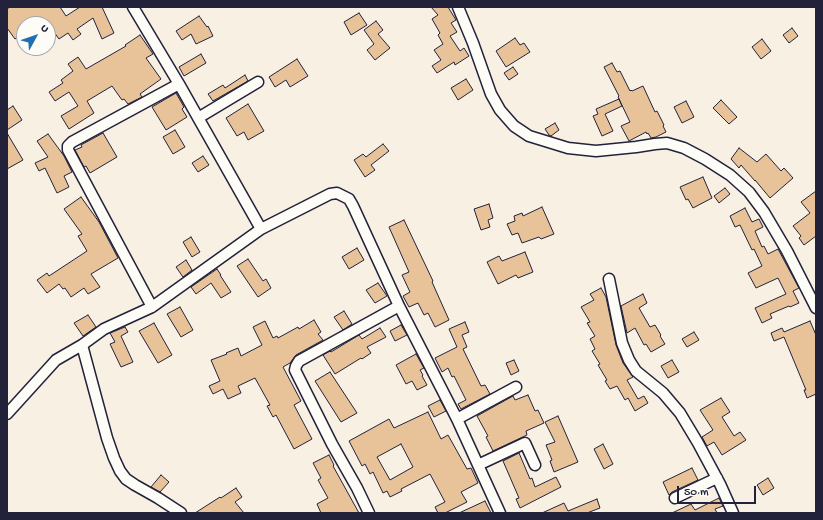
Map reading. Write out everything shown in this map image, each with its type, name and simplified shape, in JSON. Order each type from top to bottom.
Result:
[{"type":"street","points":[[133,7],[179,84],[261,229]]},
{"type":"street","points":[[458,7],[473,43],[491,94],[500,110],[514,126],[528,136],[568,148],[596,151],[667,143],[684,148],[705,159],[730,175],[748,192],[764,212],[787,251],[816,308]]},
{"type":"street","points":[[198,118],[258,82]]},
{"type":"street","points":[[152,307],[68,150],[68,146],[72,142],[179,84]]},
{"type":"street","points":[[7,414],[56,360],[82,345],[104,329],[152,307],[261,229],[330,194],[337,193],[348,199],[353,206],[399,306],[456,419],[500,513]]},
{"type":"street","points":[[609,279],[622,343],[629,360],[636,371],[663,393],[680,413],[717,478],[732,513]]},
{"type":"street","points":[[369,513],[296,374],[296,366],[299,361],[399,306]]},
{"type":"street","points":[[82,345],[107,438],[120,471],[126,479],[181,513]]},
{"type":"street","points":[[456,419],[516,387]]},
{"type":"street","points":[[478,465],[525,443],[535,465]]},
{"type":"street","points":[[675,498],[717,478]]},
{"type":"building","points":[[10,7],[60,7],[66,16],[80,7],[102,7],[114,33],[102,39],[93,18],[77,29],[81,34],[73,40],[68,33],[59,39],[56,35],[56,16],[16,16],[15,39],[7,28],[7,9]]},
{"type":"building","points":[[431,7],[448,7],[456,20],[451,23],[457,32],[450,36],[460,51],[464,48],[469,56],[455,65],[454,62],[437,73],[432,66],[441,60],[434,50],[443,44],[438,35],[440,33],[432,19],[438,15]]},
{"type":"building","points":[[359,13],[367,25],[351,35],[344,22]]},
{"type":"building","points":[[199,16],[207,27],[208,26],[213,36],[196,44],[191,34],[182,40],[176,31]]},
{"type":"building","points":[[376,21],[383,30],[378,34],[390,48],[375,60],[367,50],[374,44],[364,30]]},
{"type":"building","points":[[792,28],[798,36],[789,43],[783,35]]},
{"type":"building","points":[[140,35],[153,54],[146,58],[161,79],[140,94],[142,97],[128,104],[124,99],[122,100],[112,86],[87,101],[94,113],[69,129],[61,116],[78,106],[69,92],[55,101],[49,92],[63,83],[61,80],[73,71],[68,64],[78,57],[86,69],[126,46],[125,45]]},
{"type":"building","points":[[515,38],[520,45],[524,43],[530,52],[506,67],[496,51]]},
{"type":"building","points":[[762,39],[771,51],[761,59],[752,47]]},
{"type":"building","points":[[201,54],[206,63],[184,76],[179,67]]},
{"type":"building","points":[[297,59],[308,76],[290,87],[286,80],[275,87],[269,77]]},
{"type":"building","points":[[612,63],[617,72],[620,71],[630,91],[643,86],[655,112],[657,111],[664,125],[663,126],[666,132],[651,138],[646,132],[629,141],[621,126],[630,122],[604,67]]},
{"type":"building","points":[[513,67],[518,74],[509,80],[504,73]]},
{"type":"building","points":[[245,75],[248,81],[213,101],[208,94],[223,85],[225,88]]},
{"type":"building","points":[[466,79],[473,90],[458,100],[451,88]]},
{"type":"building","points":[[176,93],[184,107],[182,109],[187,117],[166,130],[152,107]]},
{"type":"building","points":[[619,99],[622,106],[605,114],[613,131],[602,136],[593,116],[598,114],[596,109]]},
{"type":"building","points":[[721,100],[737,117],[729,124],[713,108]]},
{"type":"building","points":[[686,101],[694,117],[682,123],[674,107]]},
{"type":"building","points":[[248,104],[264,131],[248,140],[244,132],[237,136],[226,118]]},
{"type":"building","points":[[13,106],[22,120],[7,130],[7,110]]},
{"type":"building","points":[[555,123],[559,130],[551,136],[545,129]]},
{"type":"building","points":[[175,130],[185,147],[173,154],[163,137]]},
{"type":"building","points":[[7,133],[23,160],[7,169]]},
{"type":"building","points":[[103,133],[117,157],[90,173],[86,166],[84,167],[75,150]]},
{"type":"building","points":[[48,134],[64,156],[72,172],[64,176],[69,187],[57,193],[45,168],[39,171],[35,163],[48,157],[37,141]]},
{"type":"building","points":[[383,144],[389,151],[371,165],[375,170],[365,177],[354,160],[363,154],[366,157]]},
{"type":"building","points":[[739,148],[757,162],[766,154],[781,171],[784,168],[793,178],[770,198],[741,165],[739,168],[731,159]]},
{"type":"building","points":[[203,156],[209,165],[198,172],[192,163]]},
{"type":"building","points":[[703,177],[712,198],[693,208],[688,199],[686,200],[680,187]]},
{"type":"building","points":[[725,188],[730,194],[719,203],[714,196]]},
{"type":"building","points":[[816,191],[816,236],[804,245],[799,238],[801,236],[793,226],[810,213],[801,202]]},
{"type":"building","points":[[81,197],[99,222],[118,258],[91,274],[100,287],[88,294],[84,288],[71,297],[65,288],[63,289],[59,284],[47,293],[37,280],[47,273],[49,276],[87,251],[78,236],[82,234],[64,209]]},
{"type":"building","points":[[489,204],[493,218],[488,220],[490,227],[481,230],[474,209]]},
{"type":"building","points":[[542,207],[554,234],[541,239],[539,237],[522,243],[518,233],[512,235],[507,224],[515,221],[514,216],[522,213],[523,216]]},
{"type":"building","points":[[745,208],[752,222],[759,219],[763,227],[755,231],[762,247],[764,246],[768,254],[778,249],[799,288],[793,291],[799,303],[770,314],[772,318],[762,323],[755,308],[786,294],[778,278],[756,288],[748,273],[762,266],[754,249],[752,250],[740,225],[735,227],[730,216]]},
{"type":"building","points":[[404,220],[433,281],[432,282],[449,320],[435,327],[428,313],[424,315],[418,303],[409,307],[403,296],[410,292],[402,275],[409,272],[389,227]]},
{"type":"building","points":[[191,237],[200,252],[192,257],[183,242]]},
{"type":"building","points":[[357,248],[364,260],[349,269],[342,257]]},
{"type":"building","points":[[525,252],[533,272],[518,278],[516,275],[498,284],[487,262],[499,256],[502,261]]},
{"type":"building","points":[[248,259],[263,281],[266,279],[271,288],[258,297],[237,266]]},
{"type":"building","points":[[186,260],[192,270],[183,277],[176,267]]},
{"type":"building","points":[[217,269],[231,292],[221,298],[211,283],[196,294],[191,287]]},
{"type":"building","points":[[378,283],[387,296],[375,303],[366,290]]},
{"type":"building","points":[[601,288],[606,297],[616,345],[623,363],[633,377],[627,380],[638,399],[644,396],[648,403],[635,411],[628,398],[625,400],[617,386],[610,389],[605,381],[607,380],[598,365],[600,364],[592,351],[595,349],[590,339],[595,336],[587,323],[590,322],[581,307],[594,300],[590,294]]},
{"type":"building","points":[[643,294],[647,303],[639,308],[650,327],[655,325],[665,344],[651,352],[646,344],[644,345],[635,328],[627,333],[621,306]]},
{"type":"building","points":[[180,307],[193,330],[181,337],[167,314]]},
{"type":"building","points":[[344,311],[352,324],[343,330],[334,317]]},
{"type":"building","points":[[88,315],[96,327],[83,336],[74,323]]},
{"type":"building","points":[[314,320],[321,332],[318,334],[323,340],[296,355],[290,363],[283,367],[301,401],[294,405],[312,439],[294,449],[276,415],[273,417],[267,406],[270,405],[255,378],[238,386],[241,393],[228,399],[223,389],[213,394],[209,386],[220,381],[211,360],[238,348],[241,356],[262,345],[253,327],[265,321],[273,338],[277,336],[278,338],[298,327],[299,329]]},
{"type":"building","points":[[810,321],[816,335],[816,394],[807,398],[804,390],[806,390],[784,337],[774,341],[771,333],[782,328],[784,332]]},
{"type":"building","points":[[465,322],[469,332],[462,335],[467,347],[463,349],[481,386],[485,385],[490,394],[461,409],[458,404],[466,400],[454,376],[452,377],[448,368],[442,372],[435,358],[457,347],[449,329]]},
{"type":"building","points":[[154,323],[172,355],[158,363],[139,331]]},
{"type":"building","points":[[401,325],[407,335],[395,341],[390,331]]},
{"type":"building","points":[[125,327],[128,332],[121,336],[133,362],[121,367],[110,344],[115,342],[110,333]]},
{"type":"building","points":[[380,328],[386,337],[367,347],[371,353],[335,374],[323,355],[330,351],[331,352],[359,335],[362,339]]},
{"type":"building","points":[[694,332],[699,340],[687,347],[682,339]]},
{"type":"building","points":[[416,354],[424,368],[420,370],[427,385],[417,390],[412,381],[406,384],[396,365]]},
{"type":"building","points":[[514,360],[519,371],[511,375],[506,363]]},
{"type":"building","points":[[672,360],[679,372],[668,378],[661,366]]},
{"type":"building","points":[[330,372],[357,413],[341,422],[315,381]]},
{"type":"building","points":[[528,395],[535,411],[538,410],[544,423],[526,431],[527,435],[493,451],[486,437],[488,436],[477,416],[513,396],[515,400]]},
{"type":"building","points":[[721,398],[730,412],[722,417],[734,436],[740,432],[746,440],[722,455],[714,442],[707,446],[702,437],[713,430],[700,410]]},
{"type":"building","points":[[440,400],[446,411],[434,417],[428,406]]},
{"type":"building","points":[[428,412],[441,439],[448,435],[467,469],[471,468],[478,483],[461,492],[467,502],[445,513],[438,513],[435,507],[445,502],[430,474],[401,489],[402,491],[390,497],[387,491],[383,493],[373,472],[370,474],[365,464],[362,466],[349,441],[389,419],[394,428]],"holes":[[[401,444],[413,467],[390,480],[377,457]]]},
{"type":"building","points":[[558,416],[578,462],[554,472],[550,461],[552,460],[546,445],[555,442],[545,422]]},
{"type":"building","points":[[603,444],[613,464],[604,469],[594,449]]},
{"type":"building","points":[[519,453],[535,487],[556,477],[561,487],[520,508],[516,499],[519,498],[503,461]]},
{"type":"building","points":[[329,455],[334,465],[333,466],[359,513],[321,513],[317,504],[328,498],[318,480],[321,478],[313,463]]},
{"type":"building","points":[[692,468],[698,480],[672,492],[669,495],[663,482]]},
{"type":"building","points":[[161,475],[169,482],[160,492],[151,487]]},
{"type":"building","points":[[768,478],[774,488],[763,495],[757,485]]},
{"type":"building","points":[[236,488],[242,497],[235,502],[244,513],[195,513],[220,497],[221,498]]},
{"type":"building","points":[[719,498],[723,506],[715,509],[717,513],[672,513],[691,504],[695,510]]},
{"type":"building","points":[[597,499],[600,508],[587,513],[542,513],[564,503],[568,511]]},
{"type":"building","points":[[485,501],[491,513],[459,513]]}]
